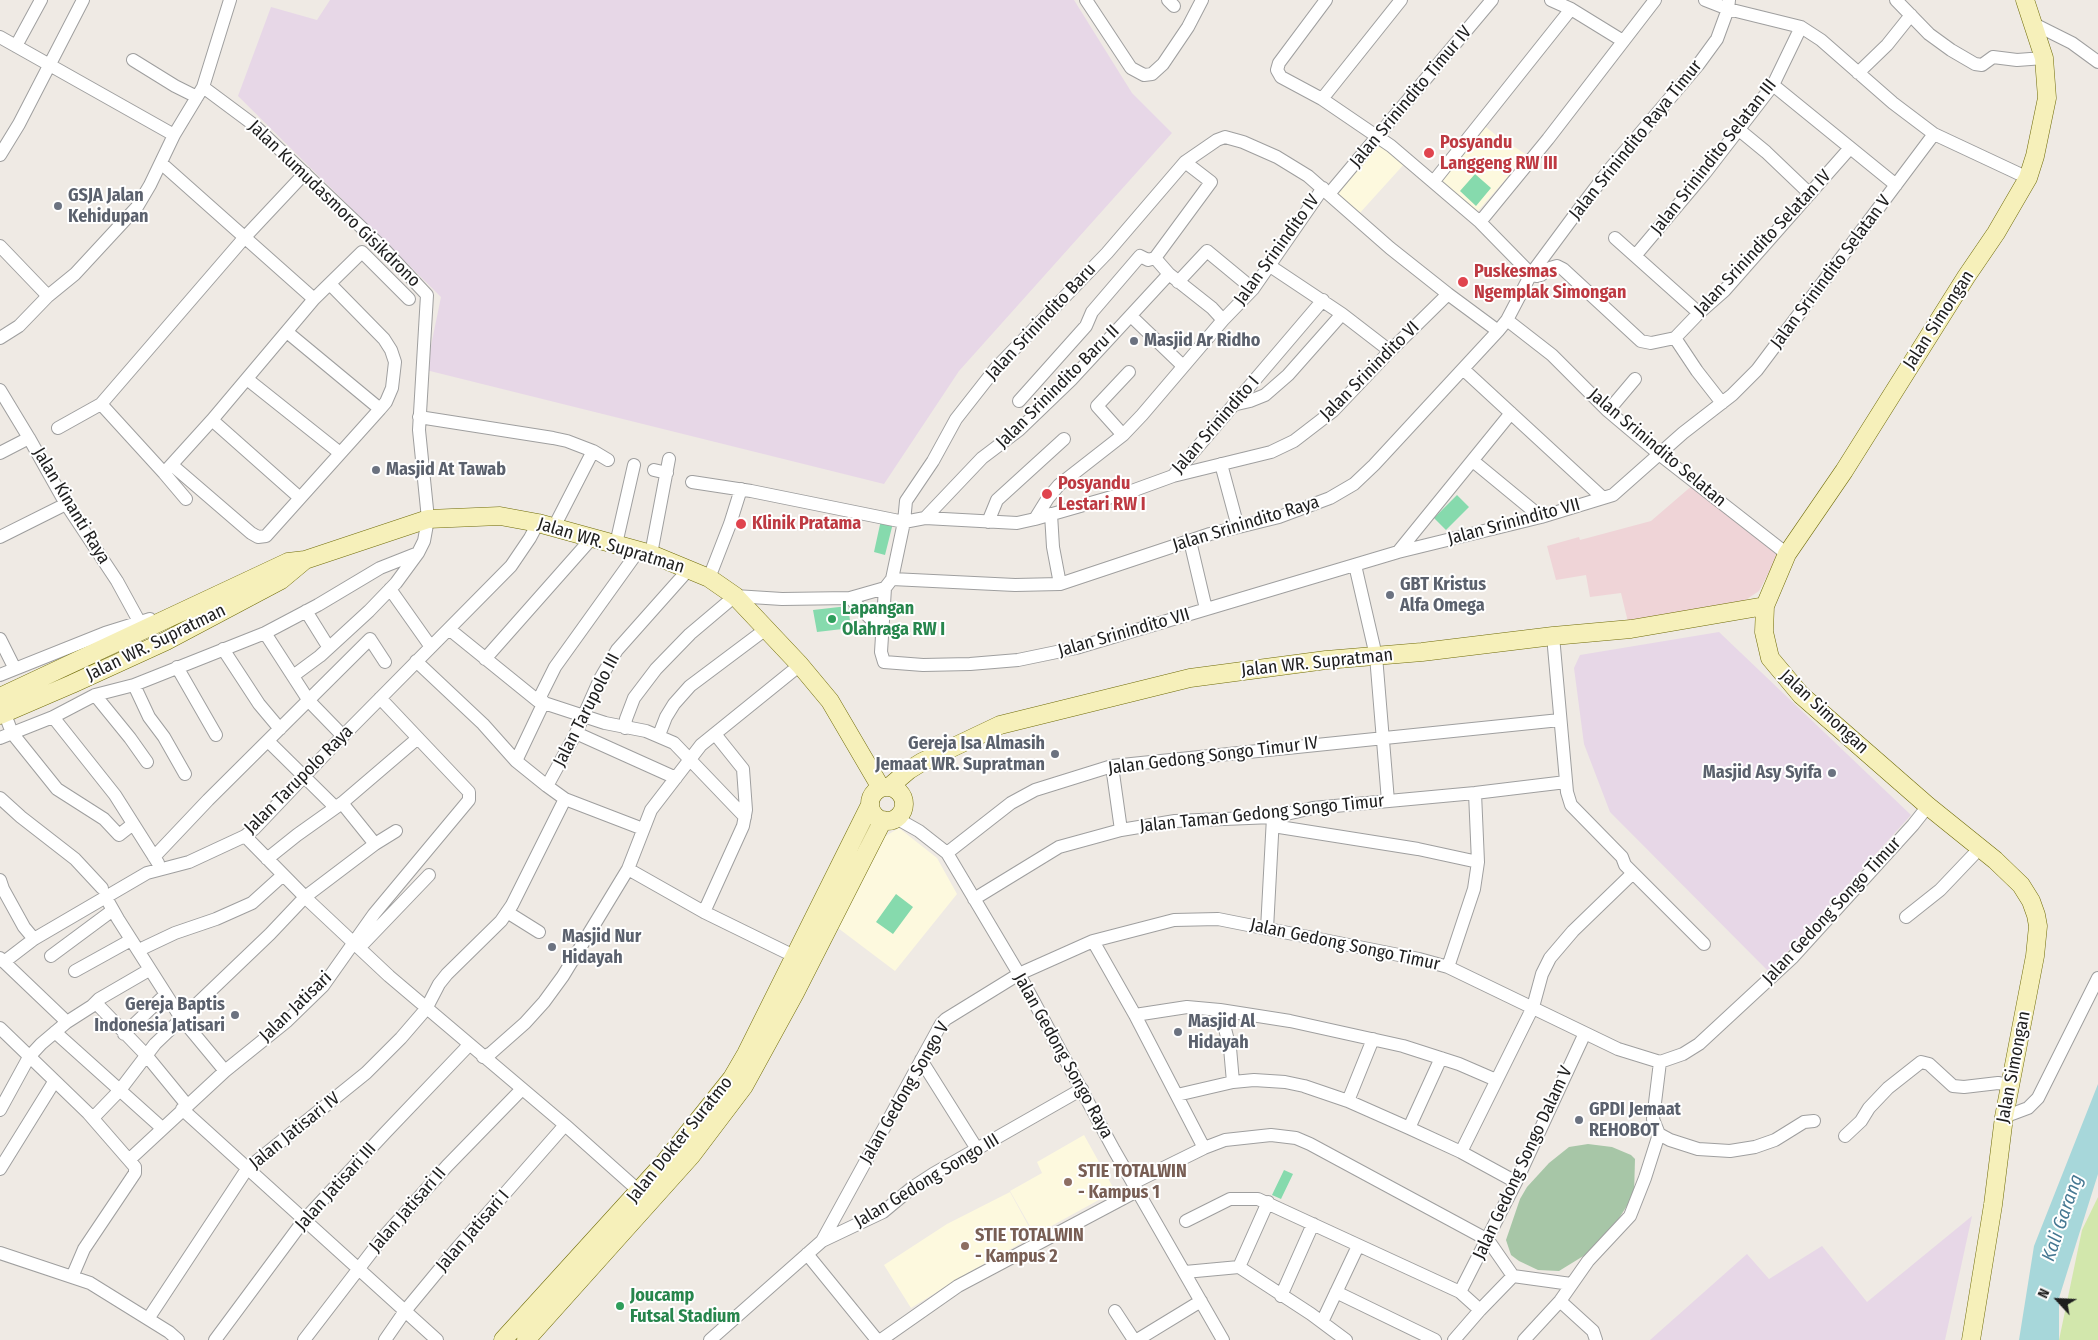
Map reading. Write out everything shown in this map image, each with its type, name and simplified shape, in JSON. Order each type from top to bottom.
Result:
[{"type":"main road","name":"Jalan Simongan","points":[[1971,1340],[1993,1205],[2004,1116],[2035,956],[2038,926],[2031,901],[2021,885],[1980,848],[1928,806],[1801,695],[1770,658],[1765,644],[1765,606],[1787,554],[1844,472],[1966,277],[1996,233],[2028,178],[2035,156],[2047,98],[2044,58],[2025,0]]},
{"type":"main road","name":"Jalan WR. Supratman","points":[[1,706],[66,667],[276,566],[305,560],[428,519],[500,516],[546,525],[645,552],[710,578],[735,596],[800,665],[830,701],[885,788],[922,762],[1000,725],[1190,678],[1326,660],[1422,652],[1553,636],[1631,629],[1765,606]]},
{"type":"main road","name":"Jalan WR. Supratman","points":[[1,706],[166,641],[281,580],[305,560]]},
{"type":"main road","points":[[885,788],[894,788],[901,794],[904,802],[902,811],[889,819],[876,817],[870,805],[875,791],[885,788]]},
{"type":"main road","name":"Jalan Dokter Suratmo","points":[[802,960],[870,805]]},
{"type":"main road","name":"Jalan Dokter Suratmo","points":[[526,1340],[691,1156],[738,1082],[746,1054],[889,819]]},
{"type":"main road","name":"Jalan Dokter Suratmo","points":[[503,1340],[738,1082]]},
{"type":"street","points":[[16,46],[41,0]]},
{"type":"street","points":[[0,155],[19,124],[82,0]]},
{"type":"street","points":[[0,338],[19,326],[48,296],[75,274],[137,207],[150,186],[174,135],[200,92],[230,0]]},
{"type":"street","points":[[1086,0],[1131,68],[1144,75],[1152,74],[1163,64],[1188,27],[1202,0]]},
{"type":"street","points":[[1326,0],[1279,63],[1277,70],[1281,77],[1322,99],[1377,136],[1434,181],[1480,222],[1531,274],[1541,275],[1550,268],[1557,266],[1563,269],[1641,341],[1651,343],[1675,338],[1697,371],[1722,403]]},
{"type":"street","points":[[1322,99],[1401,0]]},
{"type":"street","name":"Jalan Srinindito Timur IV","points":[[1326,191],[1377,136],[1492,0]]},
{"type":"street","points":[[1551,0],[1571,9],[1623,41]]},
{"type":"street","points":[[1480,222],[1548,139],[1655,0]]},
{"type":"street","points":[[1705,0],[1801,27],[1828,46],[1858,74],[1934,134],[2028,178]]},
{"type":"street","points":[[1896,0],[1929,34],[1951,50],[1979,65],[1984,64],[1992,57],[2016,60],[2044,58]]},
{"type":"street","name":"Jalan Srinindito Raya Timur","points":[[1531,274],[1609,170],[1712,46],[1728,5]]},
{"type":"street","points":[[1434,181],[1571,9]]},
{"type":"street","points":[[1858,74],[1887,45],[1911,14]]},
{"type":"street","points":[[2034,24],[2072,43],[2098,62]]},
{"type":"street","name":"Jalan Srinindito Selatan III","points":[[1635,256],[1705,173],[1773,85],[1801,27]]},
{"type":"street","points":[[0,37],[174,135]]},
{"type":"street","name":"Jalan Kumudasmoro Gisikdrono","points":[[133,60],[175,86],[200,92],[254,125],[306,173],[427,295],[419,417],[428,519],[424,541],[418,553],[390,589],[329,648],[293,676]]},
{"type":"street","points":[[1773,85],[1896,185]]},
{"type":"street","points":[[1738,128],[1810,194]]},
{"type":"street","name":"Jalan Srinindito Selatan V","points":[[1659,454],[1746,382],[1774,349],[1934,134]]},
{"type":"street","name":"Jalan Srinindito Baru","points":[[887,662],[884,662],[881,652],[882,630],[889,583],[904,522],[906,501],[956,419],[996,368],[1106,253],[1185,162],[1225,137],[1243,142],[1277,157],[1326,191]]},
{"type":"street","name":"Jalan Srinindito Selatan IV","points":[[1675,338],[1724,291],[1850,148]]},
{"type":"street","points":[[1019,401],[1086,326],[1092,312],[1140,256],[1148,260],[1155,258],[1211,182],[1185,162]]},
{"type":"street","points":[[161,163],[314,299]]},
{"type":"street","points":[[58,428],[101,404],[245,237],[306,173]]},
{"type":"street","name":"Jalan Srinindito IV","points":[[1035,519],[1059,485],[1123,434],[1142,415],[1223,320],[1253,289],[1326,191],[1390,248],[1498,331]]},
{"type":"street","points":[[1615,238],[1699,313]]},
{"type":"street","points":[[168,469],[314,299],[374,240]]},
{"type":"street","points":[[0,246],[48,296]]},
{"type":"street","points":[[362,252],[409,299]]},
{"type":"street","name":"Jalan Srinindito Baru II","points":[[925,518],[978,462],[1019,430],[1071,380],[1131,316],[1173,278],[1207,252],[1253,289]]},
{"type":"street","points":[[1155,258],[1173,278],[1212,308],[1223,320]]},
{"type":"street","points":[[1270,266],[1342,314],[1390,351]]},
{"type":"street","name":"Jalan Srinindito Raya","points":[[735,596],[782,599],[850,598],[889,583],[1060,584],[1190,541],[1279,517],[1330,498],[1354,484],[1464,370],[1507,320],[1531,274]]},
{"type":"street","points":[[101,404],[168,469],[250,534],[258,537],[266,536],[386,402],[393,382],[395,362],[391,350],[384,339],[330,284]]},
{"type":"street","name":"Jalan Srinindito VI","points":[[1173,476],[1271,452],[1294,441],[1333,411],[1448,294]]},
{"type":"street","name":"Jalan Srinindito I","points":[[904,522],[925,518],[1017,523],[1129,492],[1173,476],[1236,404],[1322,300]]},
{"type":"street","points":[[1236,404],[1265,395],[1288,375],[1342,314]]},
{"type":"street","points":[[1131,316],[1184,366]]},
{"type":"street","name":"Jalan Srinindito Selatan","points":[[1507,320],[1552,355],[1608,411],[1659,454],[1787,554]]},
{"type":"street","points":[[287,332],[380,409]]},
{"type":"street","points":[[1464,370],[1604,498]]},
{"type":"street","points":[[1123,434],[1097,406],[1129,372]]},
{"type":"street","points":[[247,379],[340,453]]},
{"type":"street","points":[[1608,411],[1635,379]]},
{"type":"street","name":"Jalan Kinanti Raya","points":[[0,390],[66,504],[117,581],[140,623]]},
{"type":"street","points":[[1398,552],[1511,413]]},
{"type":"street","points":[[419,417],[560,439],[593,451],[608,460]]},
{"type":"street","points":[[212,420],[300,498]]},
{"type":"street","points":[[0,453],[29,438]]},
{"type":"street","points":[[988,522],[997,500],[1064,439]]},
{"type":"street","name":"Jalan Tarupolo Raya","points":[[2,960],[55,928],[104,892],[147,873],[189,862],[244,836],[510,566],[530,538],[546,525],[593,451]]},
{"type":"street","name":"Jalan Srinindito VII","points":[[887,662],[942,664],[1018,660],[1076,648],[1355,564],[1541,517],[1604,498],[1613,495],[1659,454]]},
{"type":"street","points":[[516,761],[555,667],[645,552],[670,459]]},
{"type":"street","points":[[1473,462],[1541,517]]},
{"type":"street","points":[[1220,464],[1238,527]]},
{"type":"street","points":[[616,544],[634,465]]},
{"type":"street","points":[[168,469],[186,499]]},
{"type":"street","points":[[654,470],[667,473]]},
{"type":"street","points":[[692,482],[741,489],[904,522]]},
{"type":"street","points":[[710,578],[741,489]]},
{"type":"street","points":[[0,538],[66,504]]},
{"type":"street","points":[[1052,514],[1053,547],[1060,584]]},
{"type":"street","points":[[485,659],[592,538]]},
{"type":"street","points":[[1190,541],[1206,609]]},
{"type":"street","points":[[6,736],[53,717],[95,695],[134,685],[265,633],[380,568],[418,553]]},
{"type":"street","points":[[0,675],[105,633],[140,623],[272,564],[276,566]]},
{"type":"street","points":[[1355,564],[1376,656],[1388,801]]},
{"type":"street","name":"Jalan Tarupolo III","points":[[547,786],[576,733],[600,679],[617,650],[689,569]]},
{"type":"street","points":[[390,589],[431,647]]},
{"type":"street","points":[[625,728],[626,719],[634,698],[656,669],[690,634],[735,596]]},
{"type":"street","points":[[850,598],[882,630]]},
{"type":"street","points":[[306,611],[329,648]]},
{"type":"street","points":[[449,629],[541,701],[625,728],[659,735],[679,747],[745,817]]},
{"type":"street","points":[[659,735],[666,718],[690,686],[766,629]]},
{"type":"street","points":[[265,633],[309,702],[343,736]]},
{"type":"street","points":[[1553,636],[1567,792],[1571,805],[1622,857],[1625,865],[1633,874],[1704,944]]},
{"type":"street","points":[[0,639],[15,669]]},
{"type":"street","points":[[154,856],[370,639],[385,662]]},
{"type":"street","points":[[223,650],[259,704],[280,729]]},
{"type":"street","points":[[416,662],[483,724],[516,761],[565,800],[642,829]]},
{"type":"street","points":[[484,1057],[525,1023],[544,1002],[563,976],[628,869],[651,810],[701,745],[800,665]]},
{"type":"street","points":[[177,667],[216,735]]},
{"type":"street","points":[[134,685],[149,717],[164,737],[185,774]]},
{"type":"street","points":[[95,695],[134,742],[147,762]]},
{"type":"street","points":[[358,945],[374,914],[468,800],[469,792],[380,698]]},
{"type":"street","points":[[1,706],[6,736],[57,789],[104,819],[119,836],[133,824]]},
{"type":"street","points":[[53,717],[115,795],[162,869]]},
{"type":"street","name":"Jalan Gedong Songo Timur IV","points":[[947,853],[1011,803],[1035,790],[1112,766],[1560,720]]},
{"type":"street","points":[[576,733],[676,778]]},
{"type":"street","points":[[704,912],[744,826],[746,802],[743,769],[715,734]]},
{"type":"street","points":[[267,859],[338,805],[418,738]]},
{"type":"street","points":[[268,741],[304,776],[338,805],[375,844]]},
{"type":"street","points":[[1112,766],[1121,830]]},
{"type":"street","name":"Jalan Taman Gedong Songo Timur","points":[[974,899],[1059,847],[1121,830],[1175,820],[1273,821],[1313,808],[1475,793],[1566,782]]},
{"type":"street","points":[[1448,967],[1474,889],[1478,862],[1475,793]]},
{"type":"street","points":[[0,798],[21,818],[74,859],[104,892],[165,995],[181,1018],[225,1071]]},
{"type":"street","name":"Jalan Jatisari IV","points":[[148,1319],[247,1169],[366,1073],[401,1038],[426,1009],[439,984],[501,921],[565,800]]},
{"type":"street","name":"Jalan Gedong Songo Timur","points":[[1019,974],[1093,941],[1174,920],[1218,919],[1419,959],[1448,967],[1618,1049],[1660,1062],[1683,1054],[1699,1044],[1794,957],[1928,806]]},
{"type":"street","name":"Jalan Gedong Songo Raya","points":[[889,819],[919,831],[947,853],[1019,974],[1135,1187],[1224,1340]]},
{"type":"street","points":[[1267,929],[1273,821],[1478,862]]},
{"type":"street","points":[[93,1118],[120,1090],[146,1055],[181,1018],[270,934],[305,897],[375,844],[396,831]]},
{"type":"street","points":[[244,836],[305,897],[426,1009],[522,1089],[639,1191]]},
{"type":"street","points":[[1906,916],[1940,890],[1980,848]]},
{"type":"street","points":[[628,869],[704,912],[802,960]]},
{"type":"street","points":[[358,945],[429,874]]},
{"type":"street","points":[[1461,1152],[1532,1007],[1542,974],[1557,948],[1633,874]]},
{"type":"street","points":[[75,971],[135,945],[216,919],[252,902],[283,875]]},
{"type":"street","points":[[0,880],[24,927],[34,939]]},
{"type":"street","points":[[51,956],[113,910]]},
{"type":"street","points":[[507,912],[539,932]]},
{"type":"street","points":[[1093,941],[1135,1015],[1204,1148]]},
{"type":"street","name":"Jalan Jatisari","points":[[130,1159],[225,1071],[287,1020],[323,986],[358,945]]},
{"type":"street","points":[[2,960],[68,1022]]},
{"type":"street","points":[[0,1110],[29,1056],[68,1022],[149,970]]},
{"type":"street","name":"Jalan Gedong Songo V","points":[[822,1241],[921,1060],[946,1019],[1019,974]]},
{"type":"street","points":[[2004,1116],[2028,1108],[2038,1098],[2098,978]]},
{"type":"street","points":[[124,1034],[165,995]]},
{"type":"street","points":[[96,1003],[146,1055],[185,1107],[247,1169],[437,1340]]},
{"type":"street","points":[[1135,1015],[1187,1007],[1290,1021],[1403,1046],[1441,1058],[1496,1080]]},
{"type":"street","points":[[1220,1010],[1230,1048],[1233,1082]]},
{"type":"street","points":[[0,1028],[93,1118],[135,1167],[135,1173],[84,1249],[72,1277]]},
{"type":"street","points":[[55,1032],[162,1128]]},
{"type":"street","name":"Jalan Gedong Songo Dalam V","points":[[1460,1292],[1516,1182],[1585,1033]]},
{"type":"street","points":[[1348,1101],[1373,1039]]},
{"type":"street","name":"Jalan Jatisari III","points":[[215,1340],[304,1220],[469,1045]]},
{"type":"street","points":[[1409,1128],[1441,1058]]},
{"type":"street","points":[[921,1060],[977,1149]]},
{"type":"street","points":[[1524,1340],[1560,1301],[1588,1261],[1630,1216],[1659,1134],[1653,1119],[1660,1062]]},
{"type":"street","points":[[1845,1136],[1861,1121],[1869,1108],[1888,1088],[1921,1062],[1929,1064],[1953,1086],[1964,1087],[1998,1083],[2010,1085]]},
{"type":"street","points":[[1176,1095],[1233,1082],[1254,1080],[1285,1082],[1348,1101],[1461,1152],[1516,1182]]},
{"type":"street","points":[[0,1169],[54,1082]]},
{"type":"street","name":"Jalan Jatisari II","points":[[304,1340],[380,1241],[447,1166],[522,1089]]},
{"type":"street","name":"Jalan Gedong Songo III","points":[[710,1340],[822,1241],[882,1212],[913,1187],[1082,1089]]},
{"type":"street","points":[[1659,1134],[1670,1140],[1698,1149],[1730,1151],[1755,1148],[1768,1143],[1804,1122],[1814,1121]]},
{"type":"street","name":"Jalan Jatisari I","points":[[385,1340],[405,1311],[564,1125]]},
{"type":"street","points":[[881,1340],[958,1286],[1204,1148],[1225,1140],[1270,1135],[1296,1138],[1310,1144],[1488,1240],[1513,1276],[1571,1284]]},
{"type":"street","points":[[1186,1221],[1230,1200],[1252,1198],[1268,1202],[1358,1246],[1460,1292],[1480,1310]]},
{"type":"street","points":[[1239,1267],[1268,1202]]},
{"type":"street","points":[[1281,1296],[1313,1224]]},
{"type":"street","points":[[1322,1322],[1358,1246]]},
{"type":"street","points":[[0,1253],[90,1283],[178,1340]]},
{"type":"street","points":[[807,1254],[876,1340]]},
{"type":"street","points":[[1185,1272],[1239,1267],[1346,1340]]},
{"type":"street","points":[[1454,1340],[1513,1276]]},
{"type":"street","points":[[1336,1292],[1435,1340]]},
{"type":"street","points":[[1115,1311],[1135,1340],[1201,1301]]},
{"type":"street","points":[[1560,1301],[1593,1331],[1596,1340]]},
{"type":"shaded area","points":[[330,0],[1074,0],[1132,93],[1172,133],[959,371],[884,484],[426,370],[441,297],[238,96],[271,7],[317,20]]},
{"type":"shaded area","points":[[1482,124],[1506,143],[1527,155],[1477,212],[1437,178]]},
{"type":"shaded area","points":[[1375,139],[1406,162],[1358,215],[1334,192]]},
{"type":"shaded area","points":[[1694,484],[1780,551],[1759,591],[1744,601],[1628,622],[1621,593],[1590,597],[1586,575],[1556,580],[1547,546],[1579,537],[1580,540],[1651,521]]},
{"type":"shaded area","points":[[1719,632],[1911,815],[1769,972],[1610,812],[1584,744],[1574,668],[1580,655]]},
{"type":"shaded area","points":[[899,828],[937,858],[957,894],[895,971],[838,928],[884,837]]},
{"type":"shaded area","name":"STIE TOTALWIN - Kampus 1","points":[[1084,1135],[1115,1191],[1035,1235],[1010,1191],[1042,1173],[1037,1162]]},
{"type":"shaded area","name":"STIE TOTALWIN - Kampus 2","points":[[1010,1192],[1034,1236],[971,1271],[911,1308],[884,1265],[947,1224]]},
{"type":"shaded area","points":[[1972,1216],[1945,1340],[1650,1340],[1747,1254],[1769,1279],[1822,1246],[1867,1302]]},
{"type":"green space","points":[[1475,174],[1491,188],[1476,206],[1460,191]]},
{"type":"green space","points":[[1457,495],[1469,507],[1446,530],[1434,518]]},
{"type":"green space","points":[[881,520],[893,523],[885,555],[874,552]]},
{"type":"green space","name":"Lapangan Olahraga RW I","points":[[848,606],[851,628],[817,632],[813,610]]},
{"type":"green space","points":[[896,894],[913,907],[893,934],[876,922]]},
{"type":"green space","points":[[1588,1144],[1612,1147],[1631,1155],[1635,1159],[1634,1195],[1612,1229],[1585,1255],[1559,1271],[1538,1270],[1519,1261],[1511,1255],[1506,1240],[1520,1199],[1527,1187],[1549,1163],[1569,1147]]},
{"type":"green space","points":[[1284,1170],[1293,1174],[1281,1199],[1272,1195]]},
{"type":"green space","points":[[2098,1197],[2098,1340],[2059,1340],[2082,1230]]},
{"type":"water","name":"Kali Garang","points":[[2098,1084],[2098,1174],[2059,1298],[2059,1340],[2019,1340],[2034,1246]]},
{"type":"place","name":"Posyandu Langgeng RW III","points":[[1429,153]]},
{"type":"place","name":"GSJA Jalan Kehidupan","points":[[58,206]]},
{"type":"place","name":"Puskesmas Ngemplak Simongan","points":[[1463,282]]},
{"type":"place","name":"Masjid Ar Ridho","points":[[1134,341]]},
{"type":"place","name":"Masjid At Tawab","points":[[376,470]]},
{"type":"place","name":"Posyandu Lestari RW I","points":[[1047,494]]},
{"type":"place","name":"Klinik Pratama","points":[[741,524]]},
{"type":"place","name":"GBT Kristus Alfa Omega","points":[[1390,595]]},
{"type":"place","name":"Lapangan Olahraga RW I","points":[[832,619]]},
{"type":"place","name":"Gereja Isa Almasih Jemaat WR. Supratman","points":[[1055,754]]},
{"type":"place","name":"Masjid Asy Syifa","points":[[1832,773]]},
{"type":"place","name":"Masjid Nur Hidayah","points":[[552,947]]},
{"type":"place","name":"Gereja Baptis Indonesia Jatisari","points":[[235,1015]]},
{"type":"place","name":"Masjid Al Hidayah","points":[[1178,1032]]},
{"type":"place","name":"GPDI Jemaat REHOBOT","points":[[1579,1120]]},
{"type":"place","name":"STIE TOTALWIN - Kampus 1","points":[[1068,1182]]},
{"type":"place","name":"STIE TOTALWIN - Kampus 2","points":[[965,1246]]},
{"type":"place","name":"Joucamp Futsal Stadium","points":[[620,1306]]}]
